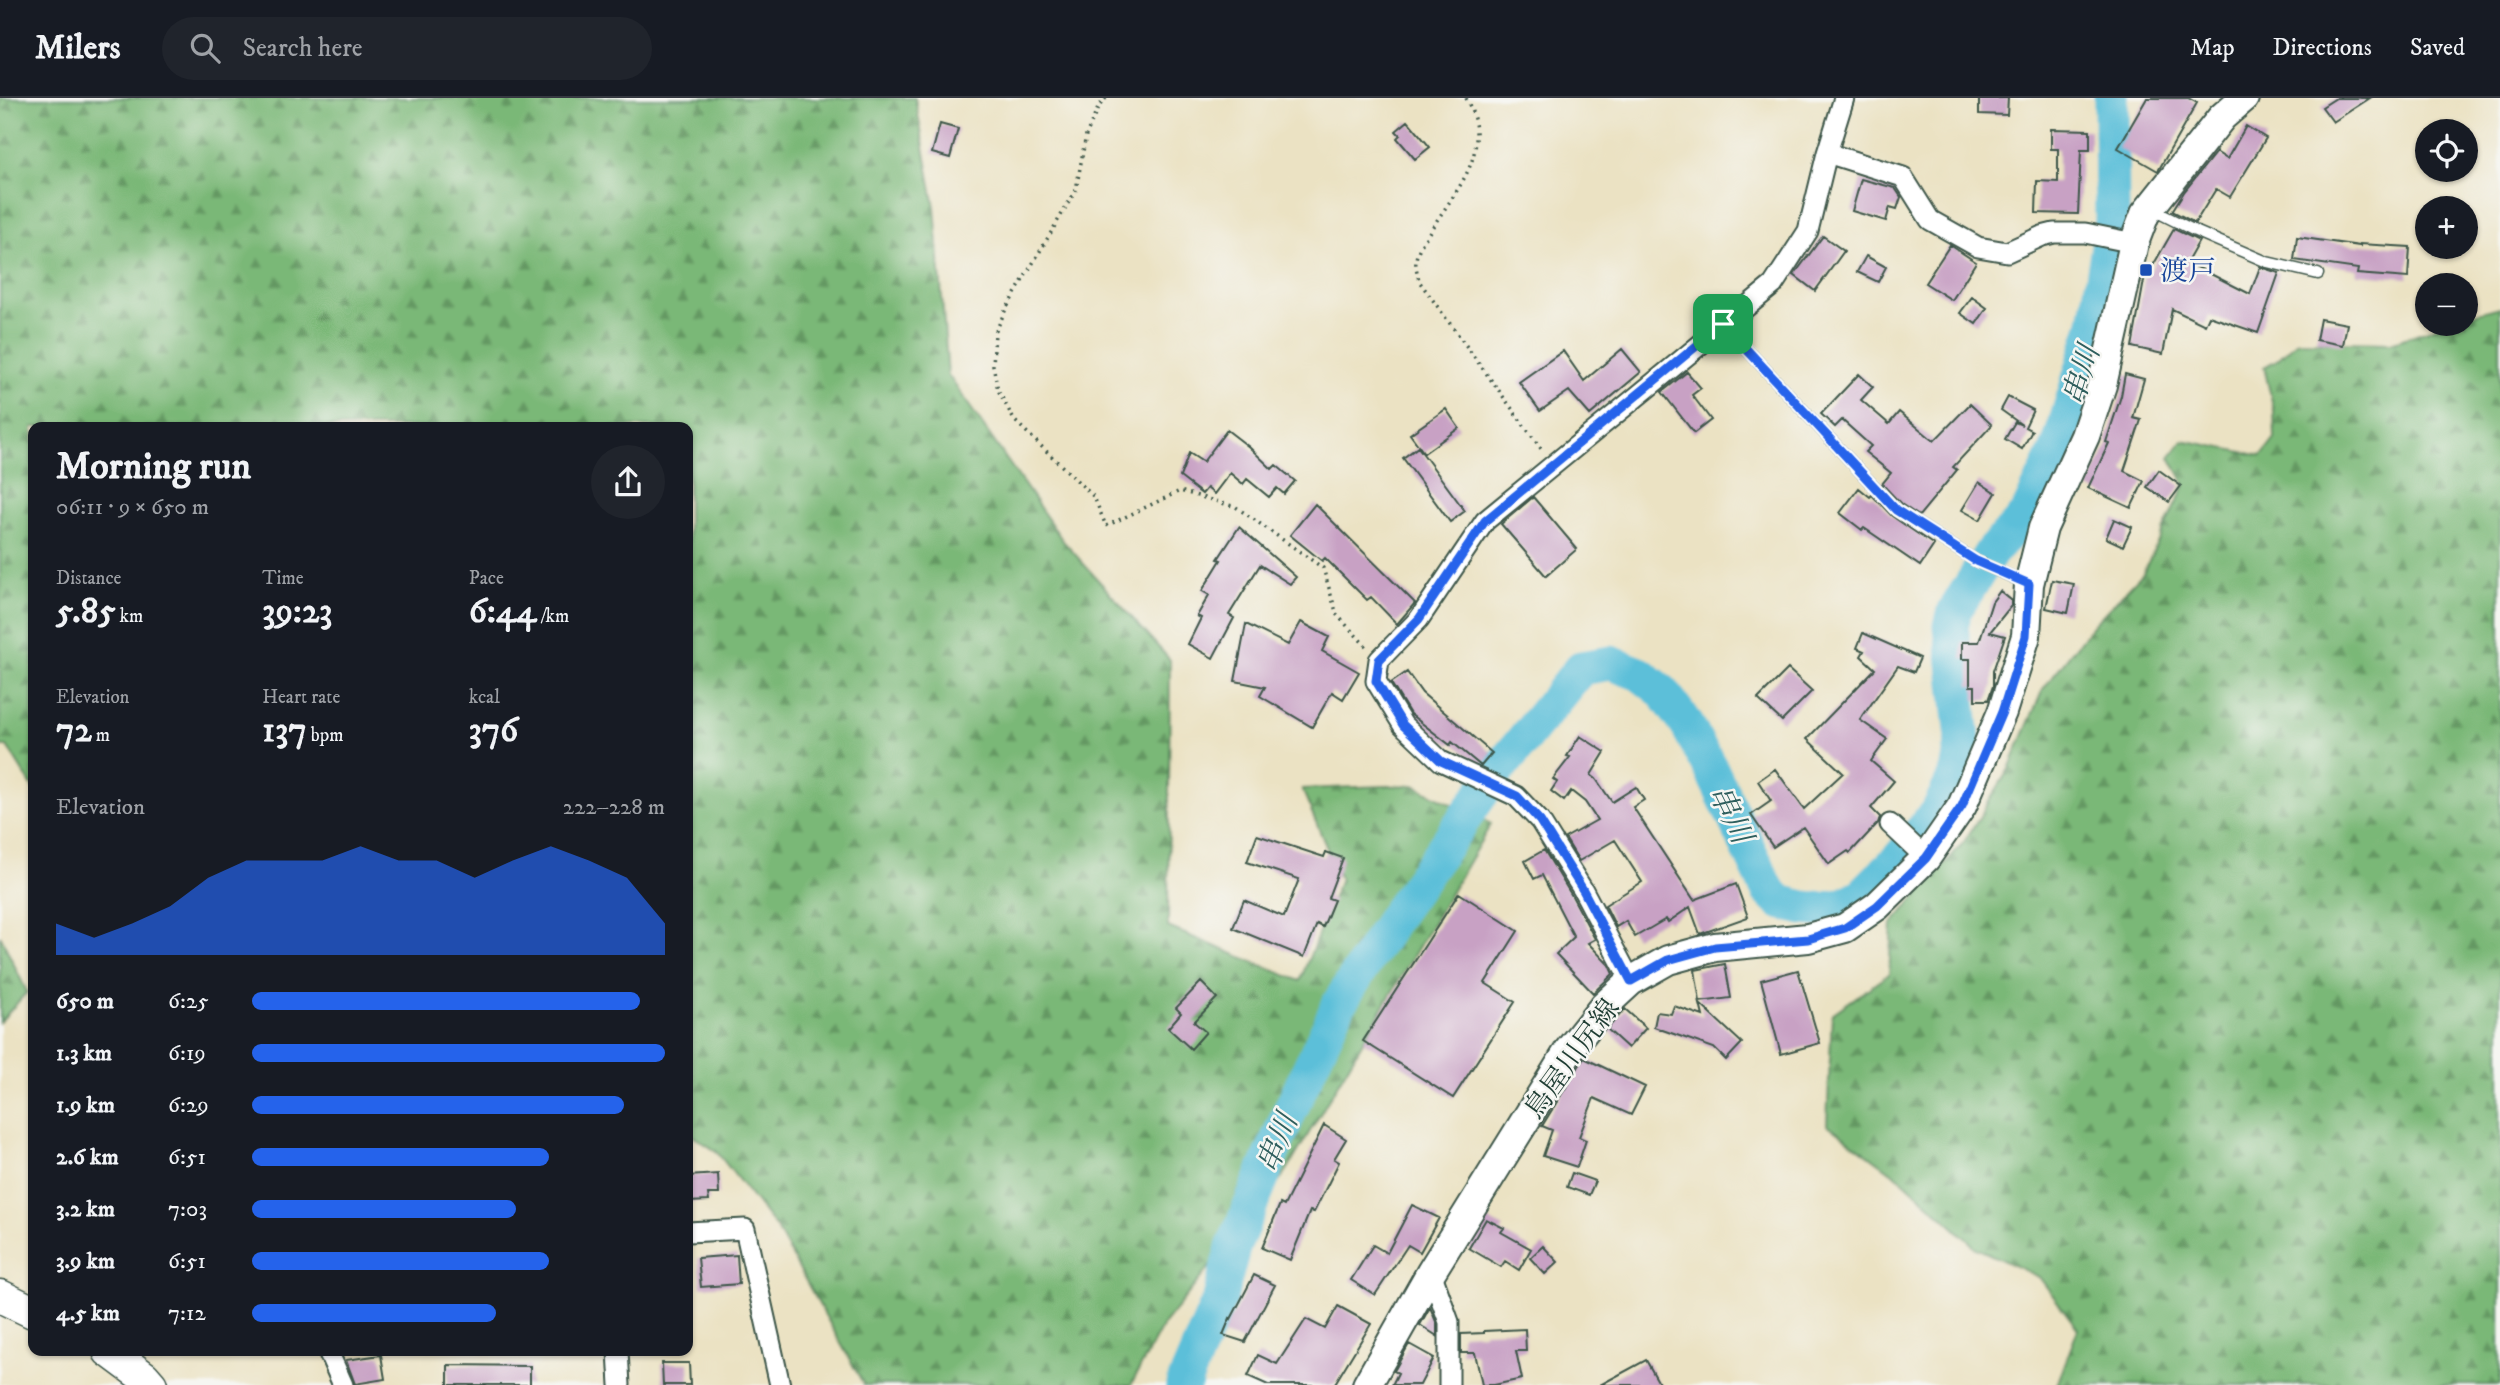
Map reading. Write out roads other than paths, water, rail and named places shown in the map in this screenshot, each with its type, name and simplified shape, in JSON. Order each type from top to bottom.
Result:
[{"type":"main road","name":"鳥屋川尻線","points":[[1367,1385],[1431,1272],[1569,1050],[1604,1006],[1631,981],[1668,960],[1715,947],[1808,939],[1845,928],[1877,906],[1962,806],[2002,712],[2026,636],[2019,581],[2085,436],[2102,385],[2128,241],[2149,208],[2222,117],[2244,98]]},
{"type":"main road","points":[[0,1296],[28,1310]]},
{"type":"main road","points":[[116,1356],[151,1385]]},
{"type":"street","points":[[1631,981],[1583,890],[1540,821],[1517,796],[1441,761],[1403,725],[1376,681],[1379,660],[1419,619],[1485,521],[1773,285],[1808,231],[1844,98]]},
{"type":"street","points":[[1827,153],[1903,177],[1930,220],[1978,247],[2007,252],[2054,233],[2085,233],[2128,241]]},
{"type":"street","points":[[1890,824],[1921,853]]},
{"type":"street","points":[[693,1232],[745,1229],[780,1385]]},
{"type":"street","points":[[1431,1272],[1449,1322],[1449,1385]]},
{"type":"street","points":[[330,1356],[343,1385]]},
{"type":"street","points":[[618,1356],[620,1385]]},
{"type":"lane","points":[[2149,208],[2194,232],[2267,262],[2318,275]]},
{"type":"lane","points":[[1723,324],[1896,510],[1976,561],[2019,581]]},
{"type":"waterway","name":"串川","points":[[1183,1385],[1220,1298],[1233,1248],[1288,1115],[1340,1002],[1393,919],[1497,772],[1581,668],[1611,663],[1640,674],[1663,692],[1687,725],[1712,771],[1768,890],[1780,902],[1824,910],[1844,905],[1862,895],[1900,857],[1939,809],[1957,772],[1963,739],[1951,626],[1955,610],[1992,551],[2027,514],[2059,445],[2096,323],[2112,221],[2111,98]]},
{"type":"place","name":"渡戸","points":[[2146,270]]}]
